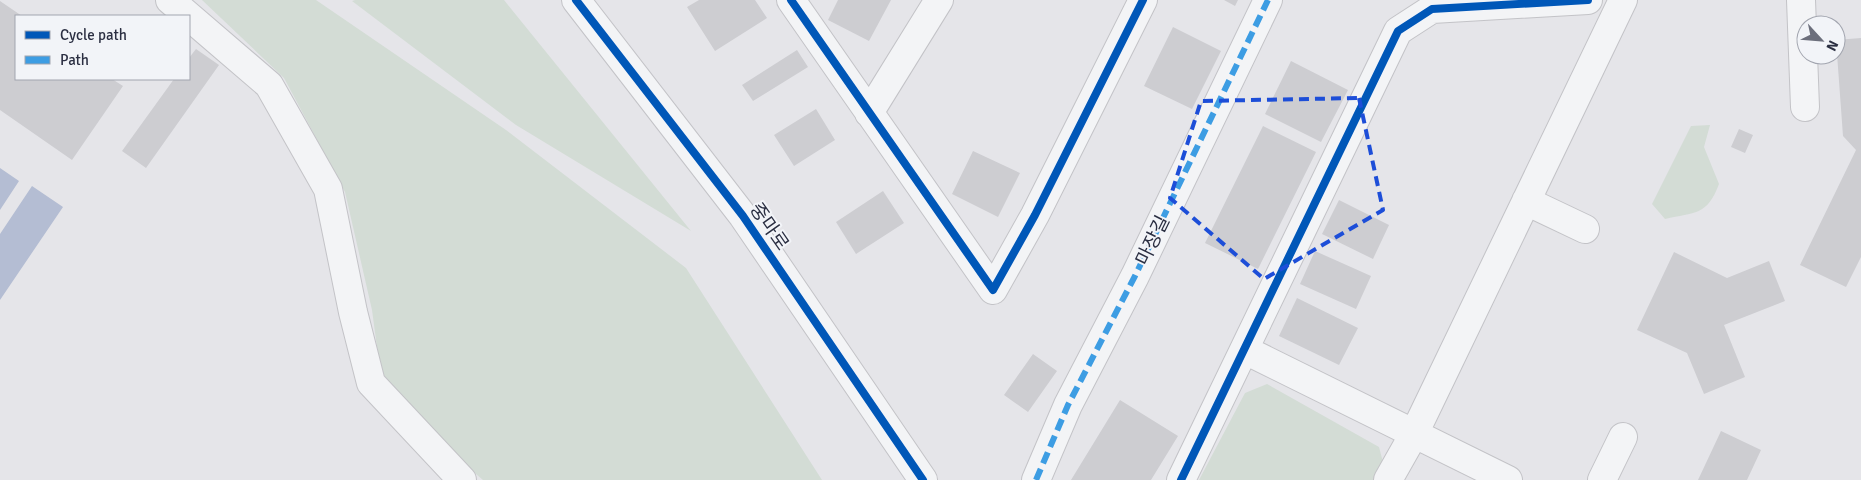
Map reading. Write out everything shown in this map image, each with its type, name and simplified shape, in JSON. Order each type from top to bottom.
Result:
[{"type":"street","points":[[170,0],[187,15]]},
{"type":"street","name":"중마로","points":[[576,0],[744,216],[923,480]]},
{"type":"street","points":[[791,0],[993,290],[1036,215],[1143,0]]},
{"type":"street","points":[[869,113],[940,0]]},
{"type":"street","name":"마장길","points":[[1036,480],[1068,405],[1135,276],[1268,0]]},
{"type":"street","points":[[1181,480],[1398,30],[1432,9],[1588,0]]},
{"type":"street","points":[[1388,480],[1414,434],[1623,0]]},
{"type":"street","points":[[1801,0],[1805,107]]},
{"type":"street","points":[[190,17],[269,85],[328,189],[352,312],[371,383],[462,480]]},
{"type":"street","points":[[1526,201],[1585,229]]},
{"type":"street","points":[[1245,350],[1508,480]]},
{"type":"street","points":[[1602,480],[1623,436]]},
{"type":"highlighted area","points":[[1359,98],[1383,210],[1264,279],[1170,198],[1201,101]]},
{"type":"shaded area","points":[[202,0],[316,0],[506,130],[686,268],[822,480],[483,480],[443,446],[381,377],[372,310],[345,192],[284,78]]},
{"type":"shaded area","points":[[504,0],[691,231],[516,125],[352,1]]},
{"type":"shaded area","points":[[1710,125],[1704,147],[1719,184],[1710,202],[1699,211],[1665,219],[1652,204],[1691,126]]},
{"type":"shaded area","points":[[1267,384],[1379,447],[1384,466],[1375,480],[1199,480],[1245,393]]},
{"type":"water","points":[[0,168],[19,181],[0,210]]},
{"type":"water","points":[[32,186],[63,207],[0,300],[0,234]]},
{"type":"building","points":[[699,0],[755,0],[767,18],[715,51],[687,7]]},
{"type":"building","points":[[838,0],[891,0],[869,41],[828,20]]},
{"type":"building","points":[[1224,0],[1238,0],[1235,6]]},
{"type":"building","points":[[0,1],[21,15],[15,15],[15,80],[114,80],[123,86],[72,160],[0,110]]},
{"type":"building","points":[[1173,27],[1221,51],[1192,109],[1144,86]]},
{"type":"building","points":[[1861,38],[1861,257],[1846,287],[1800,265],[1856,150],[1843,136],[1838,65],[1846,65],[1846,39]]},
{"type":"building","points":[[196,49],[219,65],[146,168],[122,151],[173,80],[190,80],[190,57]]},
{"type":"building","points":[[797,50],[808,67],[753,101],[742,85]]},
{"type":"building","points":[[1291,61],[1348,90],[1321,142],[1265,114]]},
{"type":"building","points":[[816,109],[835,140],[794,166],[774,135]]},
{"type":"building","points":[[1263,126],[1316,152],[1258,269],[1205,243]]},
{"type":"building","points":[[1739,129],[1753,135],[1745,153],[1731,147]]},
{"type":"building","points":[[973,151],[1020,173],[998,217],[952,194]]},
{"type":"building","points":[[883,191],[904,223],[856,254],[836,222]]},
{"type":"building","points":[[1339,200],[1389,225],[1373,259],[1322,234]]},
{"type":"building","points":[[1315,251],[1371,276],[1356,309],[1300,284]]},
{"type":"building","points":[[1674,252],[1727,278],[1769,261],[1785,301],[1724,325],[1745,377],[1704,394],[1687,353],[1637,330]]},
{"type":"building","points":[[1297,298],[1358,328],[1339,365],[1279,336]]},
{"type":"building","points":[[1033,354],[1057,371],[1028,412],[1004,395]]},
{"type":"building","points":[[1120,400],[1178,436],[1151,480],[1071,480]]},
{"type":"building","points":[[1721,431],[1761,450],[1747,480],[1698,480]]},
{"type":"marked path","points":[[1036,480],[1068,405],[1135,276],[1268,0]]},
{"type":"cycle path","points":[[576,0],[743,216],[923,480]]},
{"type":"cycle path","points":[[791,0],[993,290],[1035,215],[1143,0]]},
{"type":"cycle path","points":[[1181,480],[1398,31],[1432,9],[1588,0]]}]
